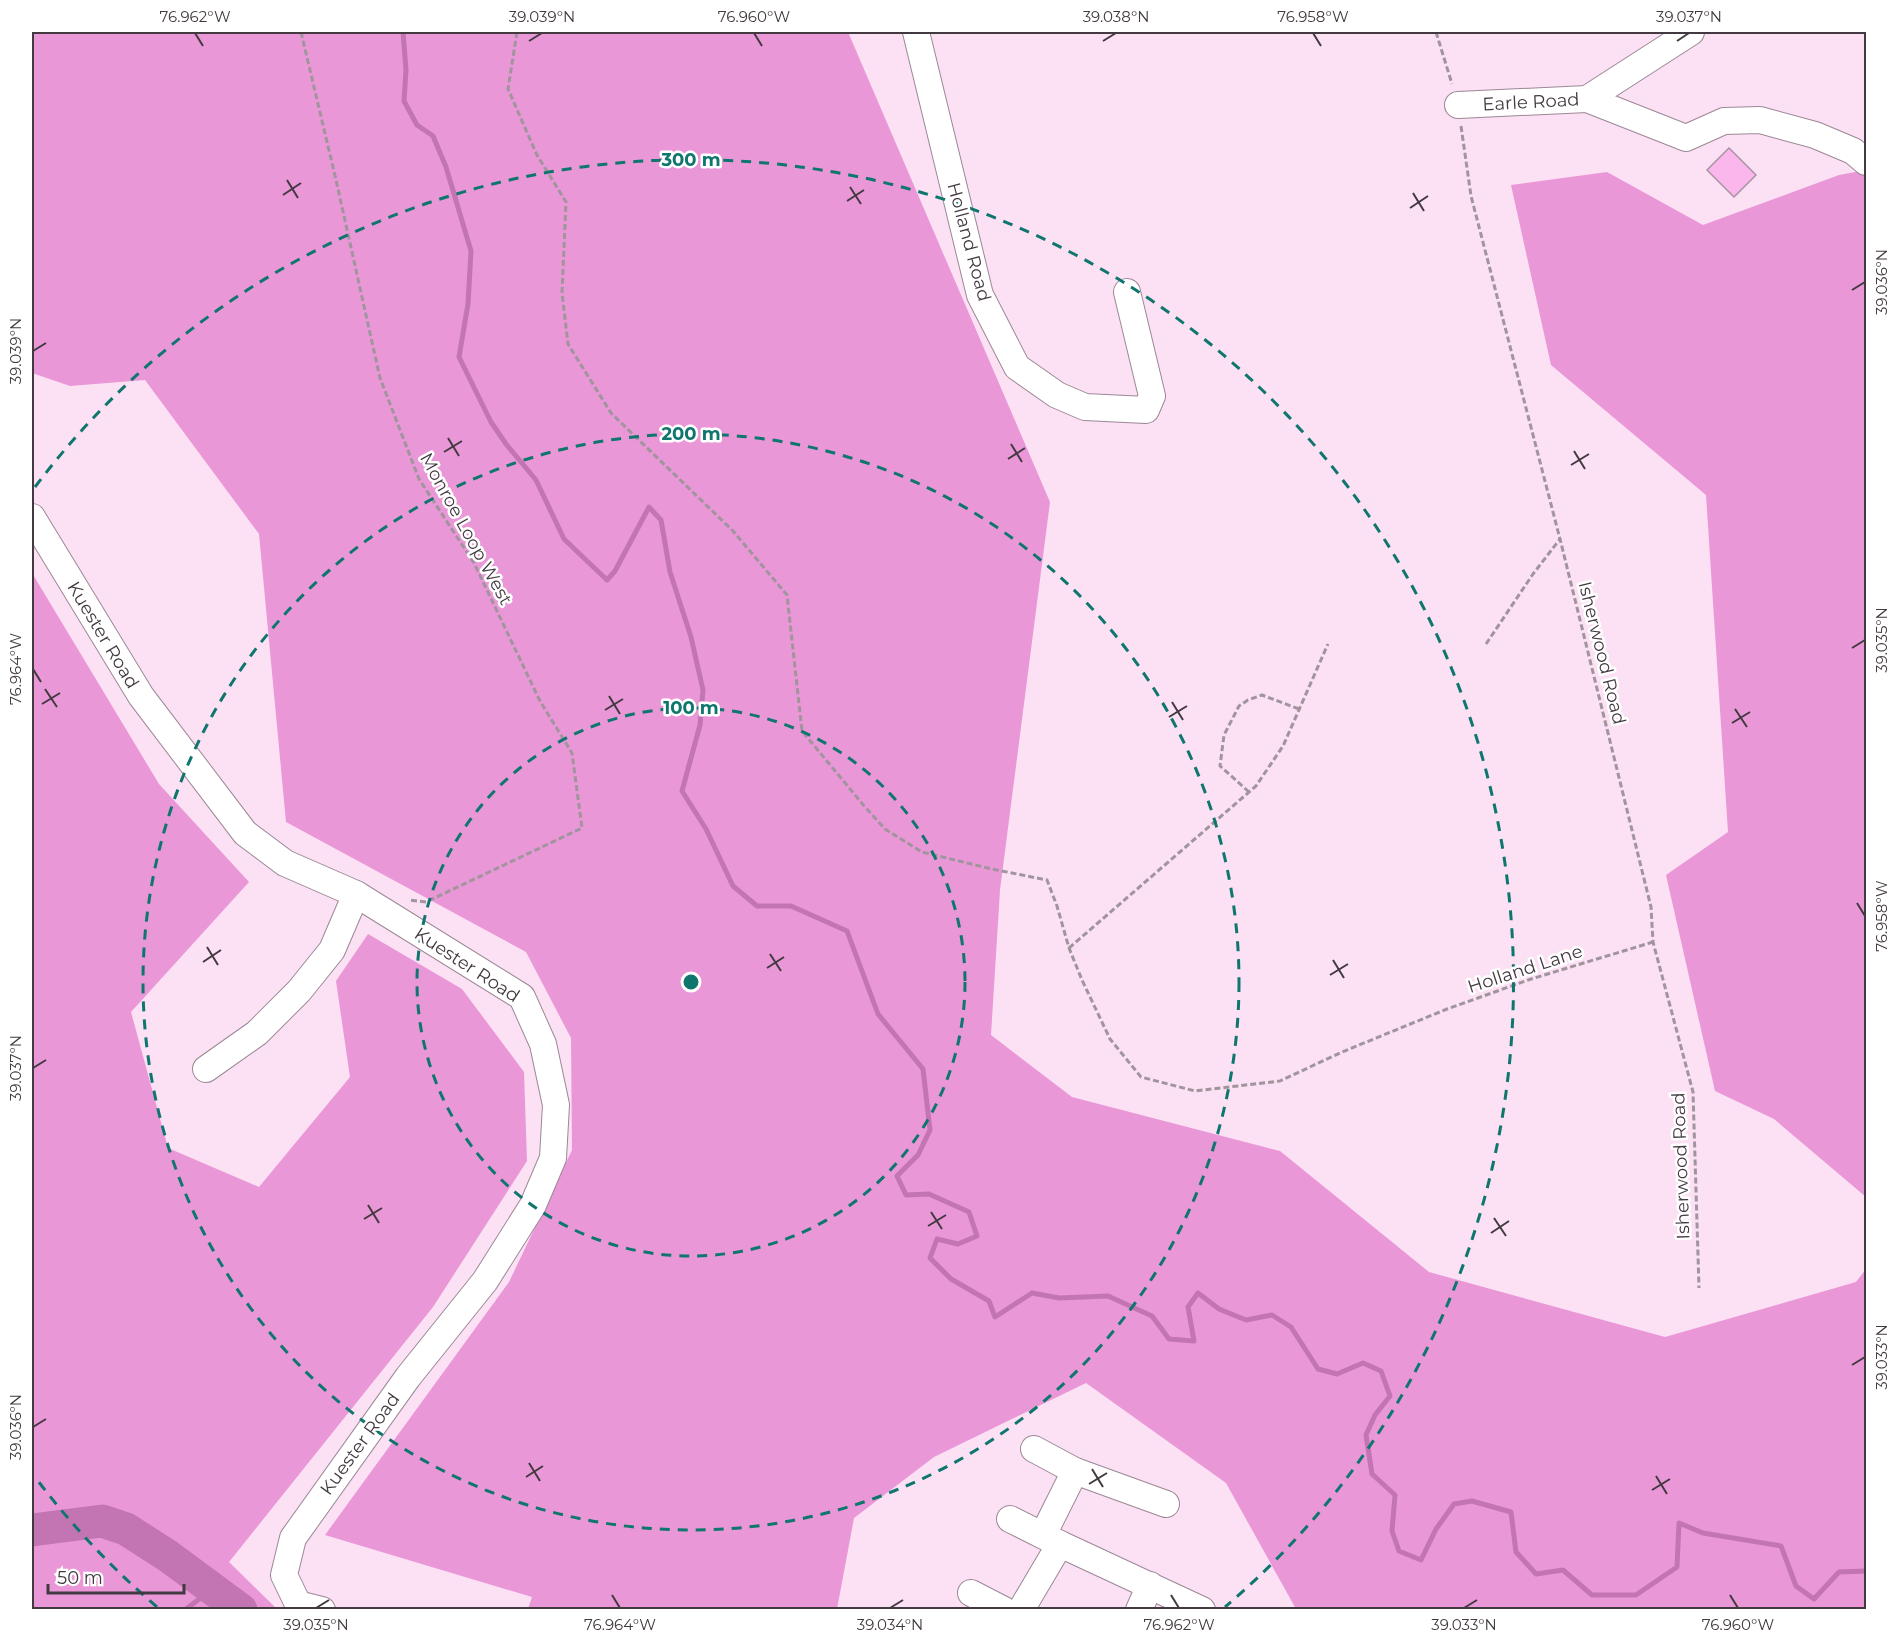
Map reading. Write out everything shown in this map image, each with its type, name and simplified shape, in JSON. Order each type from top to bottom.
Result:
[{"type":"street","name":"Holland Road","points":[[916,32],[980,295],[1017,367],[1056,395],[1085,407],[1146,410],[1152,396],[1127,292]]},
{"type":"street","name":"Earle Road","points":[[1458,105],[1587,99],[1691,32]]},
{"type":"street","points":[[1587,99],[1686,138],[1724,121],[1760,120],[1815,135],[1853,151],[1866,162]]},
{"type":"street","name":"Kuester Road","points":[[32,517],[141,696],[245,833],[285,863],[356,894],[522,997],[543,1044],[556,1105],[553,1158],[533,1205],[485,1281],[408,1377],[293,1538],[284,1575],[298,1604],[322,1610]]},
{"type":"street","points":[[206,1069],[257,1033],[298,991],[332,950],[356,894]]},
{"type":"street","points":[[1034,1449],[1075,1471],[1166,1504]]},
{"type":"street","points":[[1021,1610],[1051,1540],[1075,1471]]},
{"type":"street","points":[[1010,1519],[1202,1610]]},
{"type":"street","points":[[1139,1610],[1150,1585]]},
{"type":"street","points":[[971,1593],[1004,1610]]},
{"type":"path","name":"Monroe Loop West","points":[[301,32],[380,378],[419,479],[474,563],[540,701],[572,753],[582,828],[426,902],[402,899]]},
{"type":"path","name":"Holland Lane","points":[[517,32],[508,89],[537,155],[566,202],[562,293],[568,344],[610,413],[733,531],[788,595],[802,731],[885,829],[922,852],[1047,880],[1069,948],[1110,1039],[1142,1077],[1195,1091],[1280,1081],[1405,1025],[1531,979],[1653,942]]},
{"type":"path","name":"Isherwood Road","points":[[1436,32],[1458,105],[1470,196],[1560,539],[1651,907],[1653,942],[1693,1092],[1699,1288]]},
{"type":"path","points":[[1486,644],[1533,574],[1560,539]]},
{"type":"path","points":[[1069,948],[1256,786],[1283,746],[1328,645]]},
{"type":"path","points":[[1249,792],[1220,766],[1224,735],[1239,706],[1262,695],[1299,709]]},
{"type":"shaded area","points":[[32,32],[1866,32],[1866,1609],[32,1609]]},
{"type":"shaded area","points":[[32,32],[848,32],[1050,502],[1000,890],[991,1035],[1072,1097],[1280,1151],[1429,1272],[1665,1337],[1856,1282],[1866,1269],[1866,1609],[1296,1609],[1226,1483],[1086,1383],[934,1457],[854,1518],[837,1609],[528,1609],[532,1597],[325,1535],[509,1282],[572,1150],[571,1038],[526,952],[286,822],[259,534],[145,380],[70,386],[32,373]]},
{"type":"shaded area","points":[[1866,170],[1866,1197],[1774,1119],[1715,1091],[1666,875],[1728,832],[1706,495],[1551,365],[1511,185],[1607,172],[1703,225],[1839,175]]},
{"type":"shaded area","points":[[32,573],[159,784],[249,882],[131,1012],[168,1148],[259,1187],[350,1077],[336,981],[368,934],[462,989],[524,1072],[527,1161],[433,1307],[229,1562],[277,1609],[32,1609]]},
{"type":"building","points":[[1729,148],[1756,175],[1734,197],[1707,170]]},
{"type":"waterway","points":[[403,32],[406,70],[404,101],[417,125],[433,136],[446,167],[471,251],[468,304],[459,357],[491,422],[536,480],[564,539],[607,580],[615,571],[649,507],[661,520],[670,572],[691,637],[703,690],[700,725],[682,791],[706,829],[733,886],[757,906],[791,906],[847,931],[878,1014],[923,1069],[930,1130],[918,1155],[897,1176],[906,1195],[929,1194],[969,1212],[977,1236],[958,1244],[937,1239],[930,1258],[951,1279],[989,1301],[995,1317],[1032,1293],[1059,1298],[1108,1296],[1152,1316],[1169,1339],[1194,1341],[1188,1307],[1198,1293],[1219,1309],[1246,1320],[1272,1315],[1291,1327],[1318,1369],[1337,1374],[1363,1363],[1381,1371],[1390,1396],[1375,1415],[1366,1435],[1372,1474],[1395,1495],[1392,1531],[1399,1551],[1421,1560],[1436,1529],[1454,1504],[1472,1501],[1511,1512],[1516,1552],[1536,1574],[1563,1570],[1592,1595],[1636,1595],[1677,1567],[1679,1523],[1703,1533],[1781,1546],[1796,1586],[1814,1599],[1839,1572],[1866,1571]]},
{"type":"waterway","points":[[32,1530],[102,1521],[126,1529],[168,1556],[241,1610]]},
{"type":"waterway","points":[[185,1610],[212,1589]]}]
